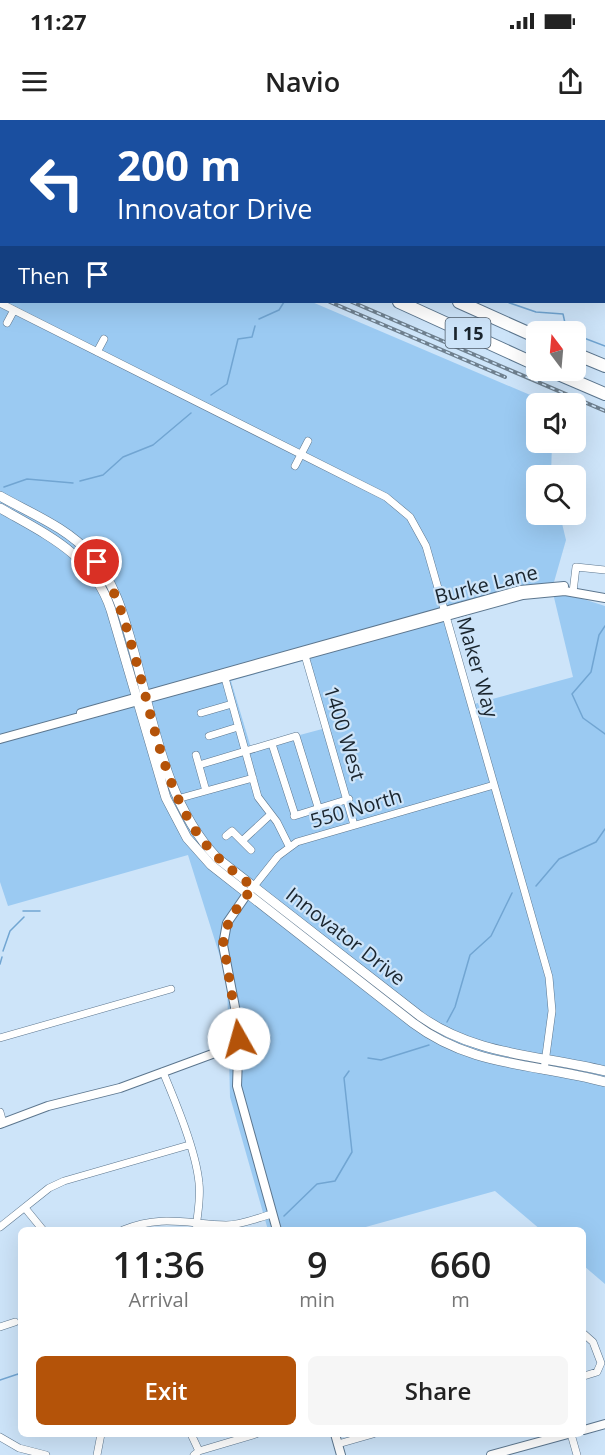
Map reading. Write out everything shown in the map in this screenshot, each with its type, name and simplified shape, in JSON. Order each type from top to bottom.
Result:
[{"type":"highway","name":"I 15","points":[[401,303],[526,360]]},
{"type":"highway","name":"I 15","points":[[461,303],[526,332]]},
{"type":"highway","points":[[586,358],[605,366]]},
{"type":"highway","points":[[575,381],[605,394]]},
{"type":"main road","name":"Innovator Drive","points":[[0,496],[72,538],[97,562],[118,601],[177,799],[204,843],[250,891]]},
{"type":"main road","name":"Innovator Drive","points":[[0,508],[67,547],[93,574],[108,602],[163,790],[180,828],[205,859],[437,1027],[483,1047],[605,1082]]},
{"type":"main road","name":"Innovator Drive","points":[[545,1065],[605,1071]]},
{"type":"street","name":"Maker Way","points":[[0,303],[386,497],[410,517],[424,540],[551,987],[552,1011],[545,1065]]},
{"type":"street","points":[[8,322],[14,310]]},
{"type":"street","points":[[97,352],[104,339]]},
{"type":"street","points":[[295,466],[308,441]]},
{"type":"street","points":[[573,589],[576,567],[605,570]]},
{"type":"street","name":"Burke Lane","points":[[0,739],[445,614],[530,594],[573,589],[605,598]]},
{"type":"street","name":"Burke Lane","points":[[147,697],[225,678],[304,653]]},
{"type":"street","name":"1400 West","points":[[304,653],[349,799],[354,825]]},
{"type":"street","points":[[225,678],[258,797],[289,846]]},
{"type":"street","points":[[201,712],[232,704]]},
{"type":"street","points":[[209,736],[238,728]]},
{"type":"street","points":[[199,765],[296,736],[318,807]]},
{"type":"street","points":[[272,744],[294,816],[349,799]]},
{"type":"street","points":[[196,755],[206,791]]},
{"type":"street","points":[[177,799],[253,778]]},
{"type":"street","name":"550 North","points":[[250,891],[289,846],[494,785]]},
{"type":"street","points":[[242,841],[270,815]]},
{"type":"street","points":[[226,836],[232,831],[251,850]]},
{"type":"street","points":[[250,891],[227,923],[223,940],[239,1028],[236,1072],[238,1092],[276,1227]]},
{"type":"street","points":[[0,1038],[171,989]]},
{"type":"street","points":[[0,1112],[2,1123],[48,1106],[120,1088],[215,1053],[238,1052]]},
{"type":"street","points":[[163,1072],[189,1145],[200,1185],[196,1227]]},
{"type":"street","points":[[0,1227],[49,1188],[63,1181],[189,1145]]},
{"type":"street","points":[[25,1208],[41,1227]]},
{"type":"street","points":[[134,1227],[156,1221],[239,1224],[272,1214]]},
{"type":"street","points":[[0,1327],[15,1322]]},
{"type":"street","points":[[586,1336],[593,1341],[601,1363],[597,1372],[586,1375]]},
{"type":"street","points":[[586,1429],[605,1424]]},
{"type":"street","points":[[0,1437],[19,1448],[46,1455]]},
{"type":"street","points":[[97,1455],[100,1437]]},
{"type":"street","points":[[192,1437],[197,1453],[247,1437]]},
{"type":"street","points":[[336,1437],[341,1455]]},
{"type":"street","points":[[338,1444],[362,1437]]},
{"type":"street","points":[[491,1455],[558,1437]]},
{"type":"street","points":[[570,1437],[577,1455]]},
{"type":"shaded area","points":[[0,303],[314,303],[526,393],[526,453],[552,453],[551,465],[526,465],[526,525],[562,525],[566,540],[552,589],[605,606],[605,1284],[586,1268],[586,1227],[537,1227],[495,1191],[366,1227],[267,1227],[230,1097],[227,979],[188,855],[8,906],[0,882]],"holes":[[[552,589],[573,677],[474,704],[448,620]],[[306,660],[326,728],[251,748],[231,681]]]},
{"type":"waterway","points":[[259,319],[279,310],[283,303]]},
{"type":"waterway","points":[[510,303],[536,312],[563,314],[565,321]]},
{"type":"waterway","points":[[211,395],[227,384],[238,339],[252,337],[255,326]]},
{"type":"waterway","points":[[586,339],[605,346]]},
{"type":"waterway","points":[[80,481],[103,475],[123,457],[153,445],[191,413]]},
{"type":"waterway","points":[[4,487],[27,479],[73,483]]},
{"type":"waterway","points":[[605,626],[599,635],[591,672],[572,694],[583,718],[605,734]]},
{"type":"waterway","points":[[536,886],[559,859],[596,842],[605,829]]},
{"type":"waterway","points":[[447,1022],[455,1007],[470,955],[491,936],[512,893]]},
{"type":"waterway","points":[[23,911],[40,911]]},
{"type":"waterway","points":[[3,951],[10,931],[24,917]]},
{"type":"waterway","points":[[0,964],[2,957]]},
{"type":"waterway","points":[[368,1058],[381,1060],[429,1045]]},
{"type":"waterway","points":[[284,1216],[317,1184],[335,1181],[352,1152],[344,1078],[349,1071]]},
{"type":"waterway","points":[[0,1380],[18,1374]]},
{"type":"railway","points":[[332,303],[505,377]]},
{"type":"railway","points":[[354,303],[605,411]]},
{"type":"route","points":[[97,562],[115,592],[122,610],[170,777],[181,807],[191,825],[211,851],[253,887],[230,918],[223,940],[239,1039]]}]
